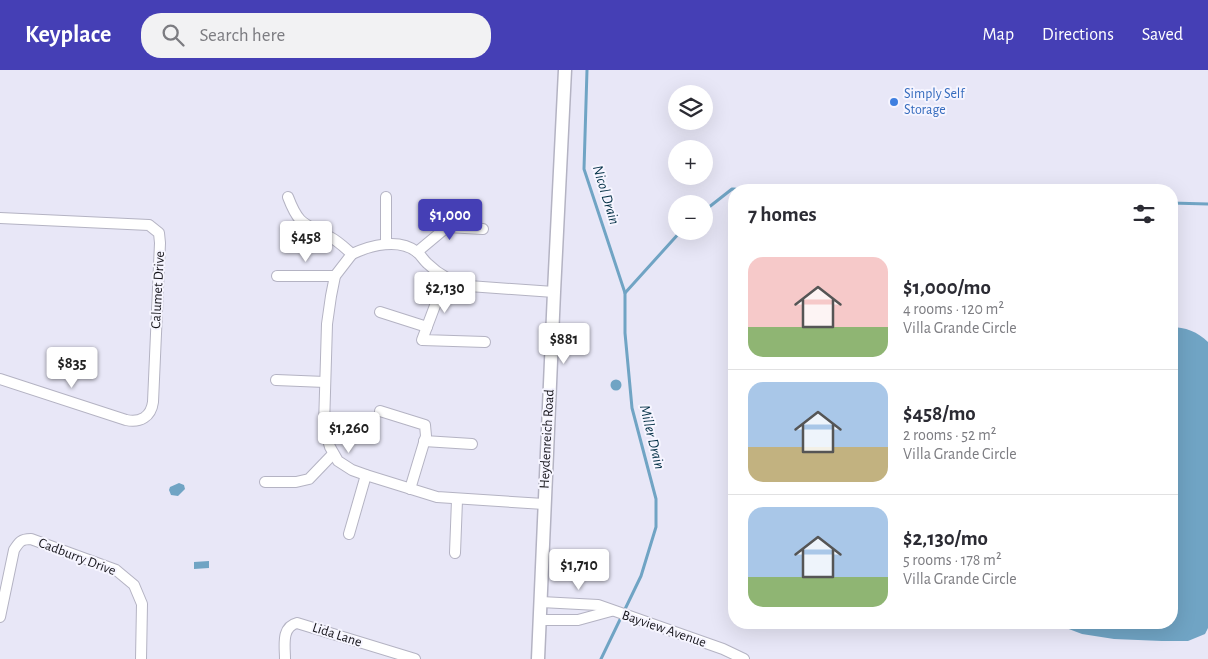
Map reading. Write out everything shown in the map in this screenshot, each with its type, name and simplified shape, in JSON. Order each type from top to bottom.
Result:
[{"type":"street","name":"Heydenreich Road","points":[[538,659],[565,70]]},
{"type":"street","points":[[288,197],[299,220],[331,237],[352,254]]},
{"type":"street","points":[[386,197],[386,244]]},
{"type":"street","name":"Calumet Drive","points":[[0,218],[143,224],[149,225],[159,233],[160,243],[152,409],[145,418],[132,421],[126,420],[0,379]]},
{"type":"street","points":[[417,252],[446,227],[483,229]]},
{"type":"street","points":[[544,504],[457,500],[437,497],[366,475],[344,466],[333,454],[326,438],[324,426],[327,324],[335,276],[352,254],[362,249],[386,244],[406,247],[417,252],[434,271],[445,278],[469,286],[554,292]]},
{"type":"street","points":[[277,276],[335,276]]},
{"type":"street","points":[[445,278],[422,340],[485,342]]},
{"type":"street","points":[[380,312],[426,326]]},
{"type":"street","points":[[276,380],[325,382]]},
{"type":"street","points":[[380,411],[425,425],[424,441],[410,489]]},
{"type":"street","points":[[424,441],[472,444]]},
{"type":"street","points":[[265,482],[296,482],[309,479],[333,454]]},
{"type":"street","points":[[348,534],[366,475]]},
{"type":"street","points":[[455,553],[457,500]]},
{"type":"street","name":"Cadburry Drive","points":[[0,617],[14,550],[18,542],[24,539],[31,539],[116,570],[134,585],[142,604],[141,659]]},
{"type":"street","name":"Bayview Avenue","points":[[541,602],[591,604],[723,649],[744,659]]},
{"type":"street","name":"Bayview Avenue","points":[[540,620],[578,620],[611,611]]},
{"type":"street","name":"Lida Lane","points":[[285,659],[286,631],[292,624],[303,624],[415,659]]},
{"type":"water","points":[[1178,328],[1191,331],[1200,335],[1208,342],[1208,628],[1205,634],[1188,641],[1114,639],[1082,634],[1069,629],[1178,629]]},
{"type":"water","points":[[616,379],[622,385],[616,391],[610,385]]},
{"type":"water","points":[[179,483],[184,485],[185,489],[178,496],[171,495],[170,487]]},
{"type":"water","points":[[209,561],[209,568],[194,569],[194,562]]},
{"type":"waterway","name":"Miller Drain","points":[[587,70],[584,169],[625,293],[625,333],[632,408],[656,499],[656,527],[641,576],[601,659]]},
{"type":"waterway","name":"Miller Drain","points":[[713,204],[728,192]]},
{"type":"waterway","name":"Miller Drain","points":[[1178,203],[1208,204]]},
{"type":"waterway","name":"Miller Drain","points":[[625,293],[673,240]]},
{"type":"place","name":"Simply Self Storage","points":[[894,102]]},
{"type":"water label","name":"Nicol Drain","points":[[606,195]]}]
